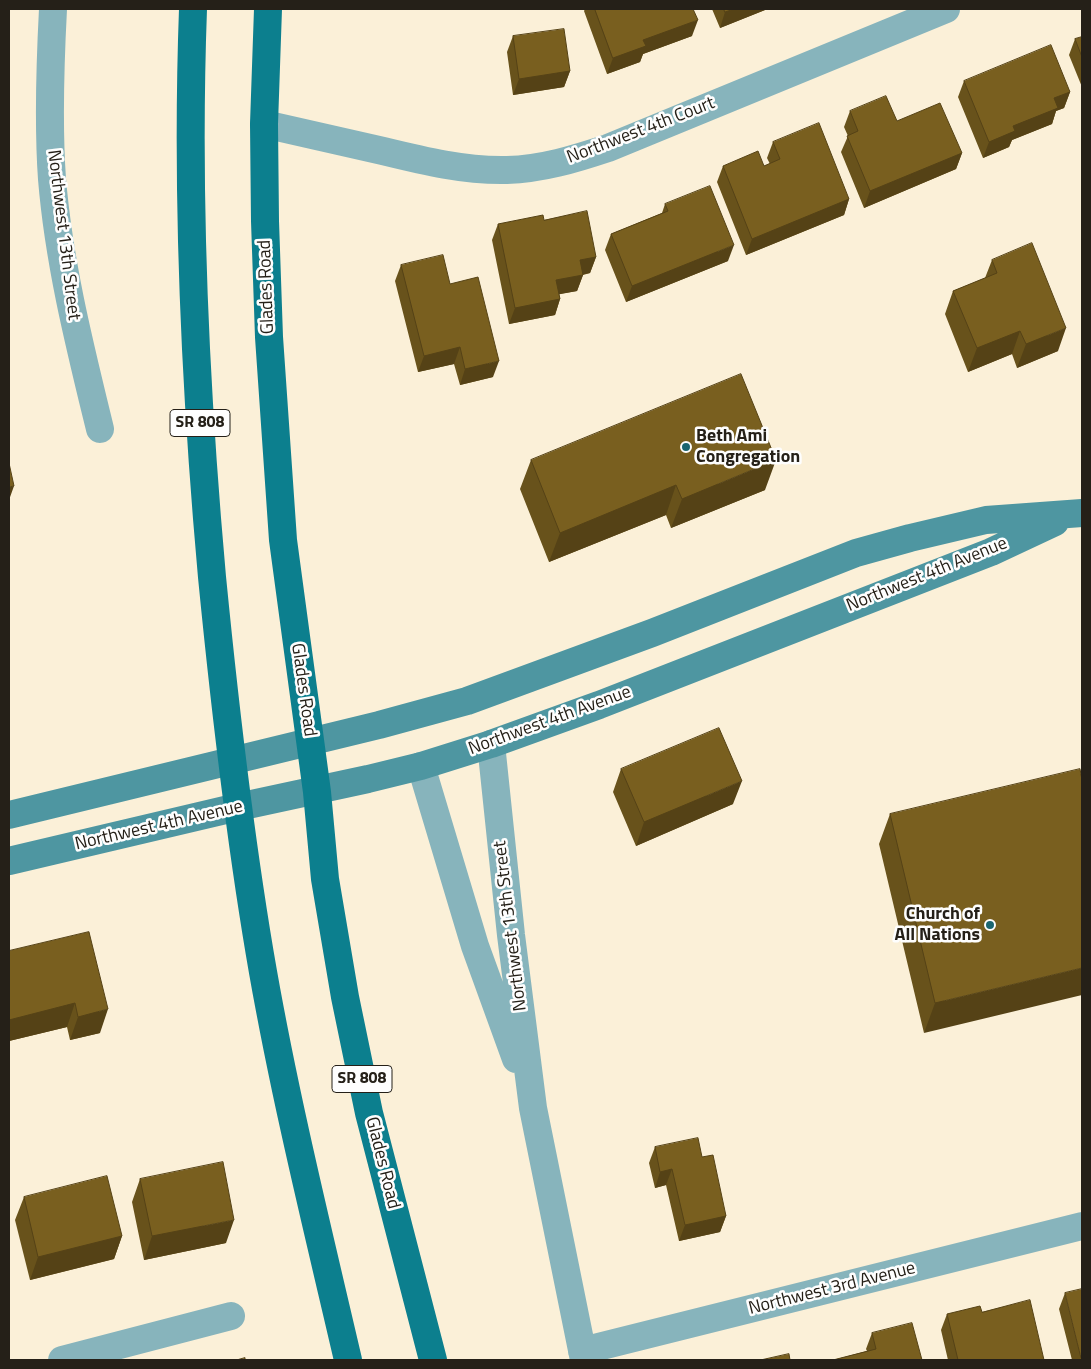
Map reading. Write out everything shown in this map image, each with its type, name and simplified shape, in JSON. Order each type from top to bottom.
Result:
[{"type":"main road","name":"SR 808","points":[[193,9],[190,141],[192,266],[197,380],[205,496],[231,761],[263,971],[293,1126],[348,1360]]},
{"type":"main road","name":"Glades Road","points":[[268,9],[264,124],[268,318],[283,540],[317,792],[325,879],[361,1075],[433,1360]]},
{"type":"street","name":"Northwest 13th Street","points":[[52,9],[49,85],[52,180],[70,304],[100,429]]},
{"type":"street","name":"Northwest 4th Court","points":[[264,124],[438,164],[508,170],[543,166],[608,148],[946,9]]},
{"type":"street","name":"Northwest 4th Avenue","points":[[9,815],[310,742],[467,701],[652,633],[865,551],[936,531],[986,520],[1076,514]]},
{"type":"street","name":"Northwest 4th Avenue","points":[[9,861],[238,807],[317,792],[421,766],[491,744],[608,701],[981,555],[1076,514]]},
{"type":"street","name":"Northwest 13th Street","points":[[491,744],[511,935],[533,1108],[583,1356]]},
{"type":"street","name":"Northwest 13th Street","points":[[421,766],[475,946],[533,1108]]},
{"type":"street","name":"Northwest 3rd Avenue","points":[[583,1356],[1082,1226]]},
{"type":"street","points":[[72,1359],[231,1316]]},
{"type":"building","points":[[595,9],[693,9],[698,20],[643,40],[646,46],[613,58]]},
{"type":"building","points":[[564,29],[570,71],[519,79],[513,36]]},
{"type":"building","points":[[1082,37],[1082,57],[1075,39]]},
{"type":"building","points":[[1051,45],[1070,92],[1054,98],[1058,108],[1013,126],[1015,131],[989,142],[964,81]]},
{"type":"building","points":[[886,96],[897,121],[940,103],[962,153],[870,191],[847,136],[858,131],[850,111]]},
{"type":"building","points":[[819,123],[849,199],[752,239],[723,166],[758,151],[764,166],[780,159],[773,142]]},
{"type":"building","points":[[710,186],[734,245],[632,286],[611,234],[668,211],[665,204]]},
{"type":"building","points":[[587,211],[596,257],[580,260],[583,275],[556,280],[560,299],[515,308],[498,224],[543,215],[544,220]]},
{"type":"building","points":[[1032,243],[1066,328],[1026,344],[1020,331],[977,348],[953,291],[997,273],[992,260]]},
{"type":"building","points":[[443,255],[450,284],[478,277],[499,361],[465,369],[460,347],[424,356],[401,265]]},
{"type":"building","name":"Beth Ami Congregation","points":[[741,374],[776,460],[682,499],[676,485],[560,533],[531,460]]},
{"type":"building","points":[[9,463],[14,486],[9,487]]},
{"type":"building","points":[[719,728],[742,781],[644,822],[621,769]]},
{"type":"building","name":"Church of All Nations","points":[[1080,769],[1082,780],[1082,968],[935,1003],[890,814]]},
{"type":"building","points":[[89,932],[108,1009],[78,1017],[75,1003],[9,1020],[9,951]]},
{"type":"building","points":[[698,1138],[702,1157],[713,1155],[726,1216],[685,1225],[672,1169],[660,1172],[655,1147]]},
{"type":"building","points":[[223,1162],[234,1220],[152,1236],[140,1179]]},
{"type":"building","points":[[107,1176],[122,1236],[38,1257],[24,1197]]},
{"type":"building","points":[[1082,1289],[1082,1358],[1081,1358],[1065,1293]]},
{"type":"building","points":[[1030,1300],[1044,1360],[958,1360],[947,1314],[980,1306],[982,1312]]},
{"type":"building","points":[[912,1323],[922,1360],[833,1360],[876,1349],[872,1333]]},
{"type":"building","points":[[789,1354],[790,1360],[761,1360]]},
{"type":"place","name":"Beth Ami Congregation","points":[[686,447]]},
{"type":"place","name":"Church of All Nations","points":[[990,925]]}]
